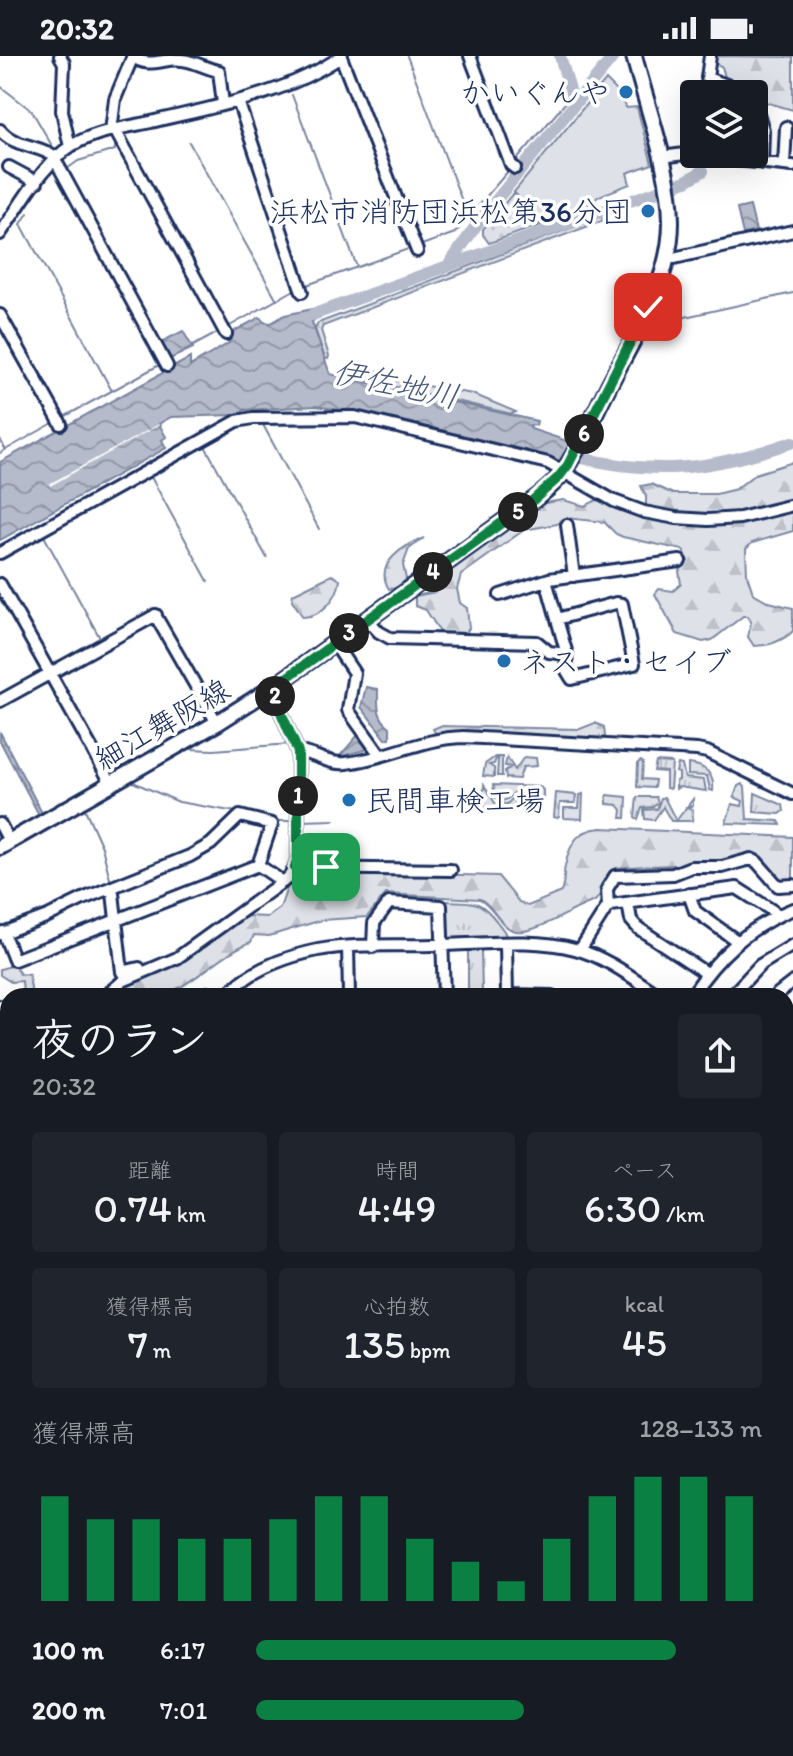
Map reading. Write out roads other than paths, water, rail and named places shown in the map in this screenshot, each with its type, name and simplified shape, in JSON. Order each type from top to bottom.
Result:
[{"type":"main road","name":"細江舞阪線","points":[[5,844],[271,689],[532,501],[566,468],[659,285],[668,257],[671,227],[668,187],[634,56]]},
{"type":"street","points":[[60,56],[64,63],[63,124],[70,147]]},
{"type":"street","points":[[223,104],[219,71],[182,60],[152,64],[138,61],[132,56],[115,99],[113,131],[226,334]]},
{"type":"street","points":[[1,232],[37,182],[70,147],[113,131],[238,101],[292,84],[341,56],[417,251]]},
{"type":"street","points":[[470,56],[511,165],[515,168]]},
{"type":"street","points":[[710,56],[707,78],[713,80]]},
{"type":"street","points":[[238,101],[302,292]]},
{"type":"street","points":[[768,164],[789,166],[786,127]]},
{"type":"street","points":[[0,130],[10,140],[49,153],[55,160],[167,366]]},
{"type":"street","points":[[661,157],[680,155]]},
{"type":"street","points":[[9,167],[37,182]]},
{"type":"street","points":[[668,257],[793,231]]},
{"type":"street","points":[[0,315],[61,424]]},
{"type":"street","points":[[0,553],[237,421],[248,418],[355,417],[566,468],[585,487],[614,501],[644,512],[676,518],[740,518],[793,505]]},
{"type":"street","points":[[567,525],[574,576]]},
{"type":"street","points":[[500,595],[546,580],[680,561]]},
{"type":"street","points":[[546,580],[557,619],[567,654],[567,671],[572,679],[629,667],[635,661],[622,604],[557,619]]},
{"type":"street","points":[[0,584],[111,783]]},
{"type":"street","points":[[0,701],[156,615],[217,723]]},
{"type":"street","points":[[367,619],[390,638],[537,642],[549,652],[567,654]]},
{"type":"street","points":[[334,643],[354,670],[348,710],[380,755]]},
{"type":"street","points":[[115,988],[123,981],[167,963],[283,882],[295,868],[298,857],[298,752],[271,689]]},
{"type":"street","points":[[298,752],[339,763],[429,741],[463,737],[697,750],[793,794]]},
{"type":"street","points":[[240,816],[272,824],[258,865],[14,960],[1,933],[110,890],[190,856],[211,844],[240,816]]},
{"type":"street","points":[[0,824],[5,844]]},
{"type":"street","points":[[580,950],[608,907],[608,886],[615,876],[673,874],[691,867],[722,867],[751,859],[778,886],[793,885]]},
{"type":"street","points":[[258,865],[283,882]]},
{"type":"street","points":[[295,868],[451,870]]},
{"type":"street","points":[[608,907],[737,888],[776,916]]},
{"type":"street","points":[[110,890],[113,893],[122,972],[167,963]]},
{"type":"street","points":[[689,894],[695,911],[737,941]]},
{"type":"street","points":[[628,903],[631,920],[638,928],[706,973]]},
{"type":"street","points":[[373,947],[374,923],[387,904],[441,906],[444,988]]},
{"type":"street","points":[[696,988],[706,973],[737,941],[793,909]]},
{"type":"street","points":[[506,944],[507,988]]},
{"type":"street","points":[[235,988],[266,968],[311,952],[348,947],[545,944],[580,950],[614,966],[648,988]]},
{"type":"street","points":[[738,988],[760,965],[793,945]]},
{"type":"street","points":[[348,947],[349,988]]},
{"type":"water","points":[[750,206],[756,231],[743,234],[737,209]]},
{"type":"water","points":[[312,309],[325,310],[312,322],[330,374],[537,421],[536,425],[530,426],[531,429],[576,444],[566,463],[316,406],[245,410],[236,415],[171,417],[159,424],[166,437],[162,440],[166,448],[0,540],[0,462],[190,358],[190,366],[229,343],[229,334],[260,317],[264,322],[271,323],[285,315]]},
{"type":"water","points":[[183,331],[193,348],[168,360],[159,343]]},
{"type":"water","points":[[366,687],[378,689],[379,710],[390,727],[390,738],[386,739],[361,707]]},
{"type":"water","points":[[0,732],[42,813],[39,815],[0,741]]},
{"type":"water","points":[[358,735],[368,749],[339,757]]},
{"type":"waterway","points":[[407,56],[468,217]]},
{"type":"waterway","points":[[560,56],[572,97]]},
{"type":"waterway","points":[[312,315],[448,266],[480,220],[614,56]]},
{"type":"waterway","points":[[0,86],[32,111],[55,151]]},
{"type":"waterway","points":[[292,95],[357,267]]},
{"type":"waterway","points":[[515,162],[566,102]]},
{"type":"waterway","points":[[67,169],[78,161],[115,150],[115,141]]},
{"type":"waterway","points":[[189,142],[277,300]]},
{"type":"waterway","points":[[744,168],[793,173]]},
{"type":"waterway","points":[[419,246],[455,233],[509,170]]},
{"type":"waterway","points":[[448,266],[686,181],[703,171]]},
{"type":"waterway","points":[[28,213],[21,224],[112,391]]},
{"type":"waterway","points":[[109,248],[161,344]]},
{"type":"waterway","points":[[304,286],[411,248]]},
{"type":"waterway","points":[[228,327],[296,289]]},
{"type":"waterway","points":[[646,332],[649,325],[793,293]]},
{"type":"waterway","points":[[193,346],[219,332]]},
{"type":"waterway","points":[[636,350],[642,339]]},
{"type":"waterway","points":[[615,392],[635,353]]},
{"type":"waterway","points":[[62,418],[161,364]]},
{"type":"waterway","points":[[597,429],[612,398]]},
{"type":"waterway","points":[[261,421],[319,529]]},
{"type":"waterway","points":[[0,453],[55,422]]},
{"type":"waterway","points":[[581,458],[593,435]]},
{"type":"waterway","points":[[0,439],[5,449]]},
{"type":"waterway","name":"伊佐地川","points":[[565,454],[626,466],[680,468],[734,459],[793,442]]},
{"type":"waterway","points":[[205,446],[267,558]]},
{"type":"waterway","points":[[151,477],[208,581]]},
{"type":"waterway","points":[[44,536],[100,638]]},
{"type":"waterway","points":[[188,749],[290,744]]},
{"type":"waterway","points":[[133,782],[179,802],[236,812]]},
{"type":"waterway","points":[[84,807],[102,847],[111,883]]},
{"type":"waterway","points":[[301,821],[335,820]]},
{"type":"waterway","points":[[277,821],[294,821]]},
{"type":"place","name":"かいぐんや","points":[[626,92]]},
{"type":"place","name":"浜松市消防団浜松第36分団","points":[[648,211]]},
{"type":"place","name":"ネスト・セイブ","points":[[504,661]]},
{"type":"place","name":"民間車検工場","points":[[349,800]]}]
